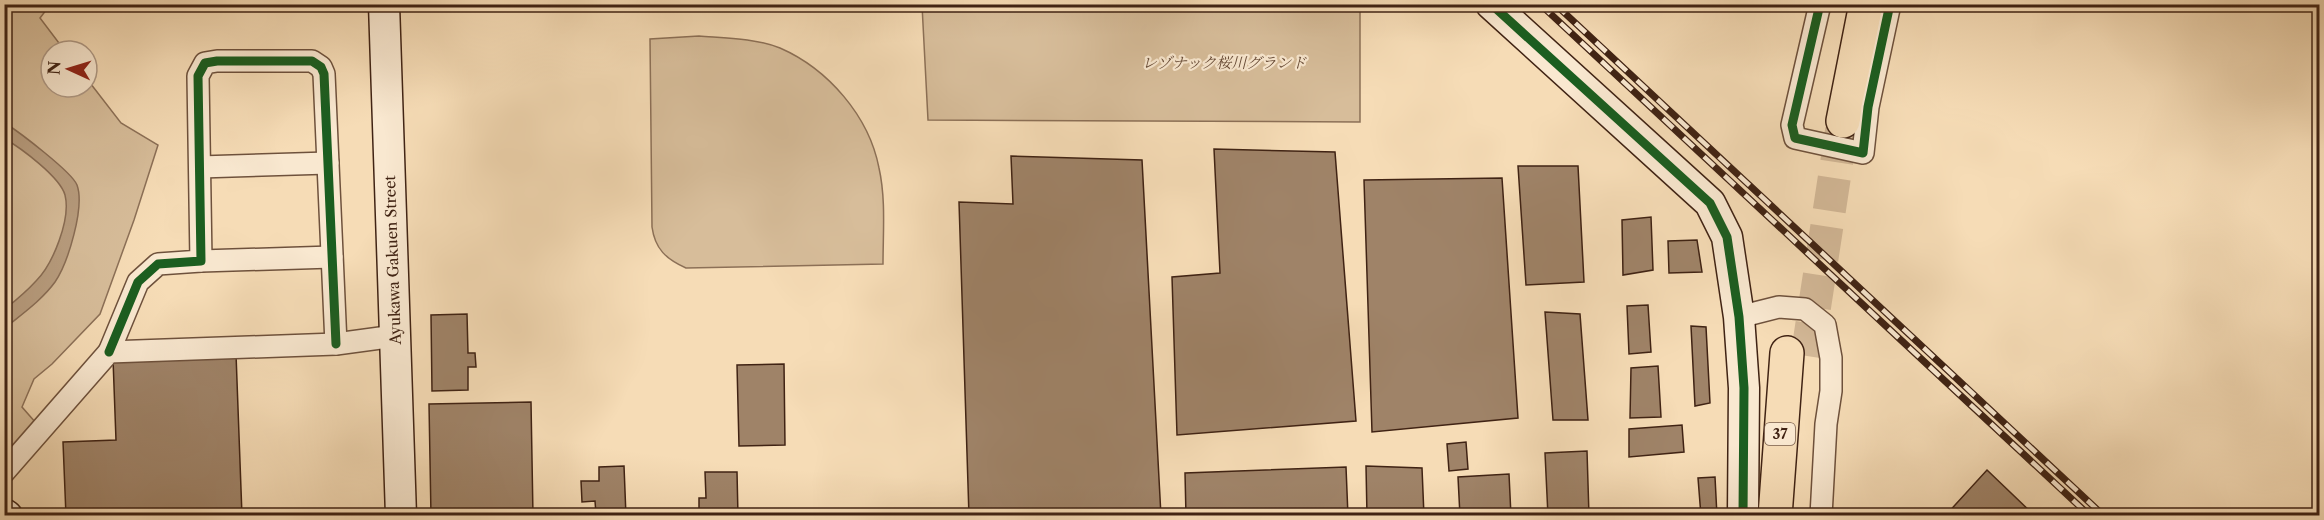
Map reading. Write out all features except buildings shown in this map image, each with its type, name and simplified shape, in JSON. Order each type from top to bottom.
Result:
[{"type":"main road","points":[[1844,4],[1833,119],[1866,4]]},
{"type":"main road","name":"37","points":[[1775,516],[1797,354],[1794,516]]},
{"type":"street","name":"Ayukawa Gakuen Street","points":[[384,4],[401,516]]},
{"type":"street","points":[[1491,4],[1710,203],[1727,237],[1739,317],[1744,388],[1743,516]]},
{"type":"street","points":[[1820,4],[1792,125],[1795,138],[1863,153],[1868,107],[1890,4]]},
{"type":"street","points":[[201,261],[198,76],[205,63],[312,60],[321,67],[324,74],[336,344]]},
{"type":"street","points":[[200,167],[328,163]]},
{"type":"street","points":[[4,472],[109,352],[138,282],[158,264],[332,257]]},
{"type":"street","points":[[1739,317],[1779,308],[1805,309],[1826,325],[1831,358],[1831,391],[1826,424],[1821,516]]},
{"type":"street","points":[[109,352],[336,344],[395,336]]},
{"type":"green space","points":[[5,5],[50,5],[40,18],[56,39],[39,39],[39,99],[99,99],[99,95],[121,123],[158,145],[100,314],[52,364],[34,379],[22,407],[36,423],[5,456]]},
{"type":"green space","name":"レゾナック桜川グランド","points":[[922,5],[1360,5],[1360,122],[928,120]]},
{"type":"green space","points":[[699,36],[750,40],[780,48],[814,68],[844,96],[866,130],[879,168],[883,204],[883,264],[686,268],[663,252],[656,241],[652,227],[650,39]]},
{"type":"shaded area","points":[[5,123],[66,171],[77,185],[79,207],[70,249],[55,282],[44,295],[5,328],[5,309],[36,281],[49,264],[63,228],[66,205],[65,195],[56,180],[30,156],[5,139]]},
{"type":"tunnel","points":[[1807,356],[1843,121]]},
{"type":"railway","points":[[1540,4],[2090,516]]},
{"type":"railway","points":[[1555,4],[2104,516]]},
{"type":"cycle path","points":[[1491,4],[1710,203],[1727,237],[1739,317],[1744,388],[1743,516]]},
{"type":"cycle path","points":[[1820,4],[1792,125],[1795,138],[1863,153],[1868,107],[1890,4]]},
{"type":"cycle path","points":[[109,352],[138,282],[158,264],[201,261],[198,76],[205,63],[217,61],[312,61],[321,67],[324,74],[336,344]]}]
